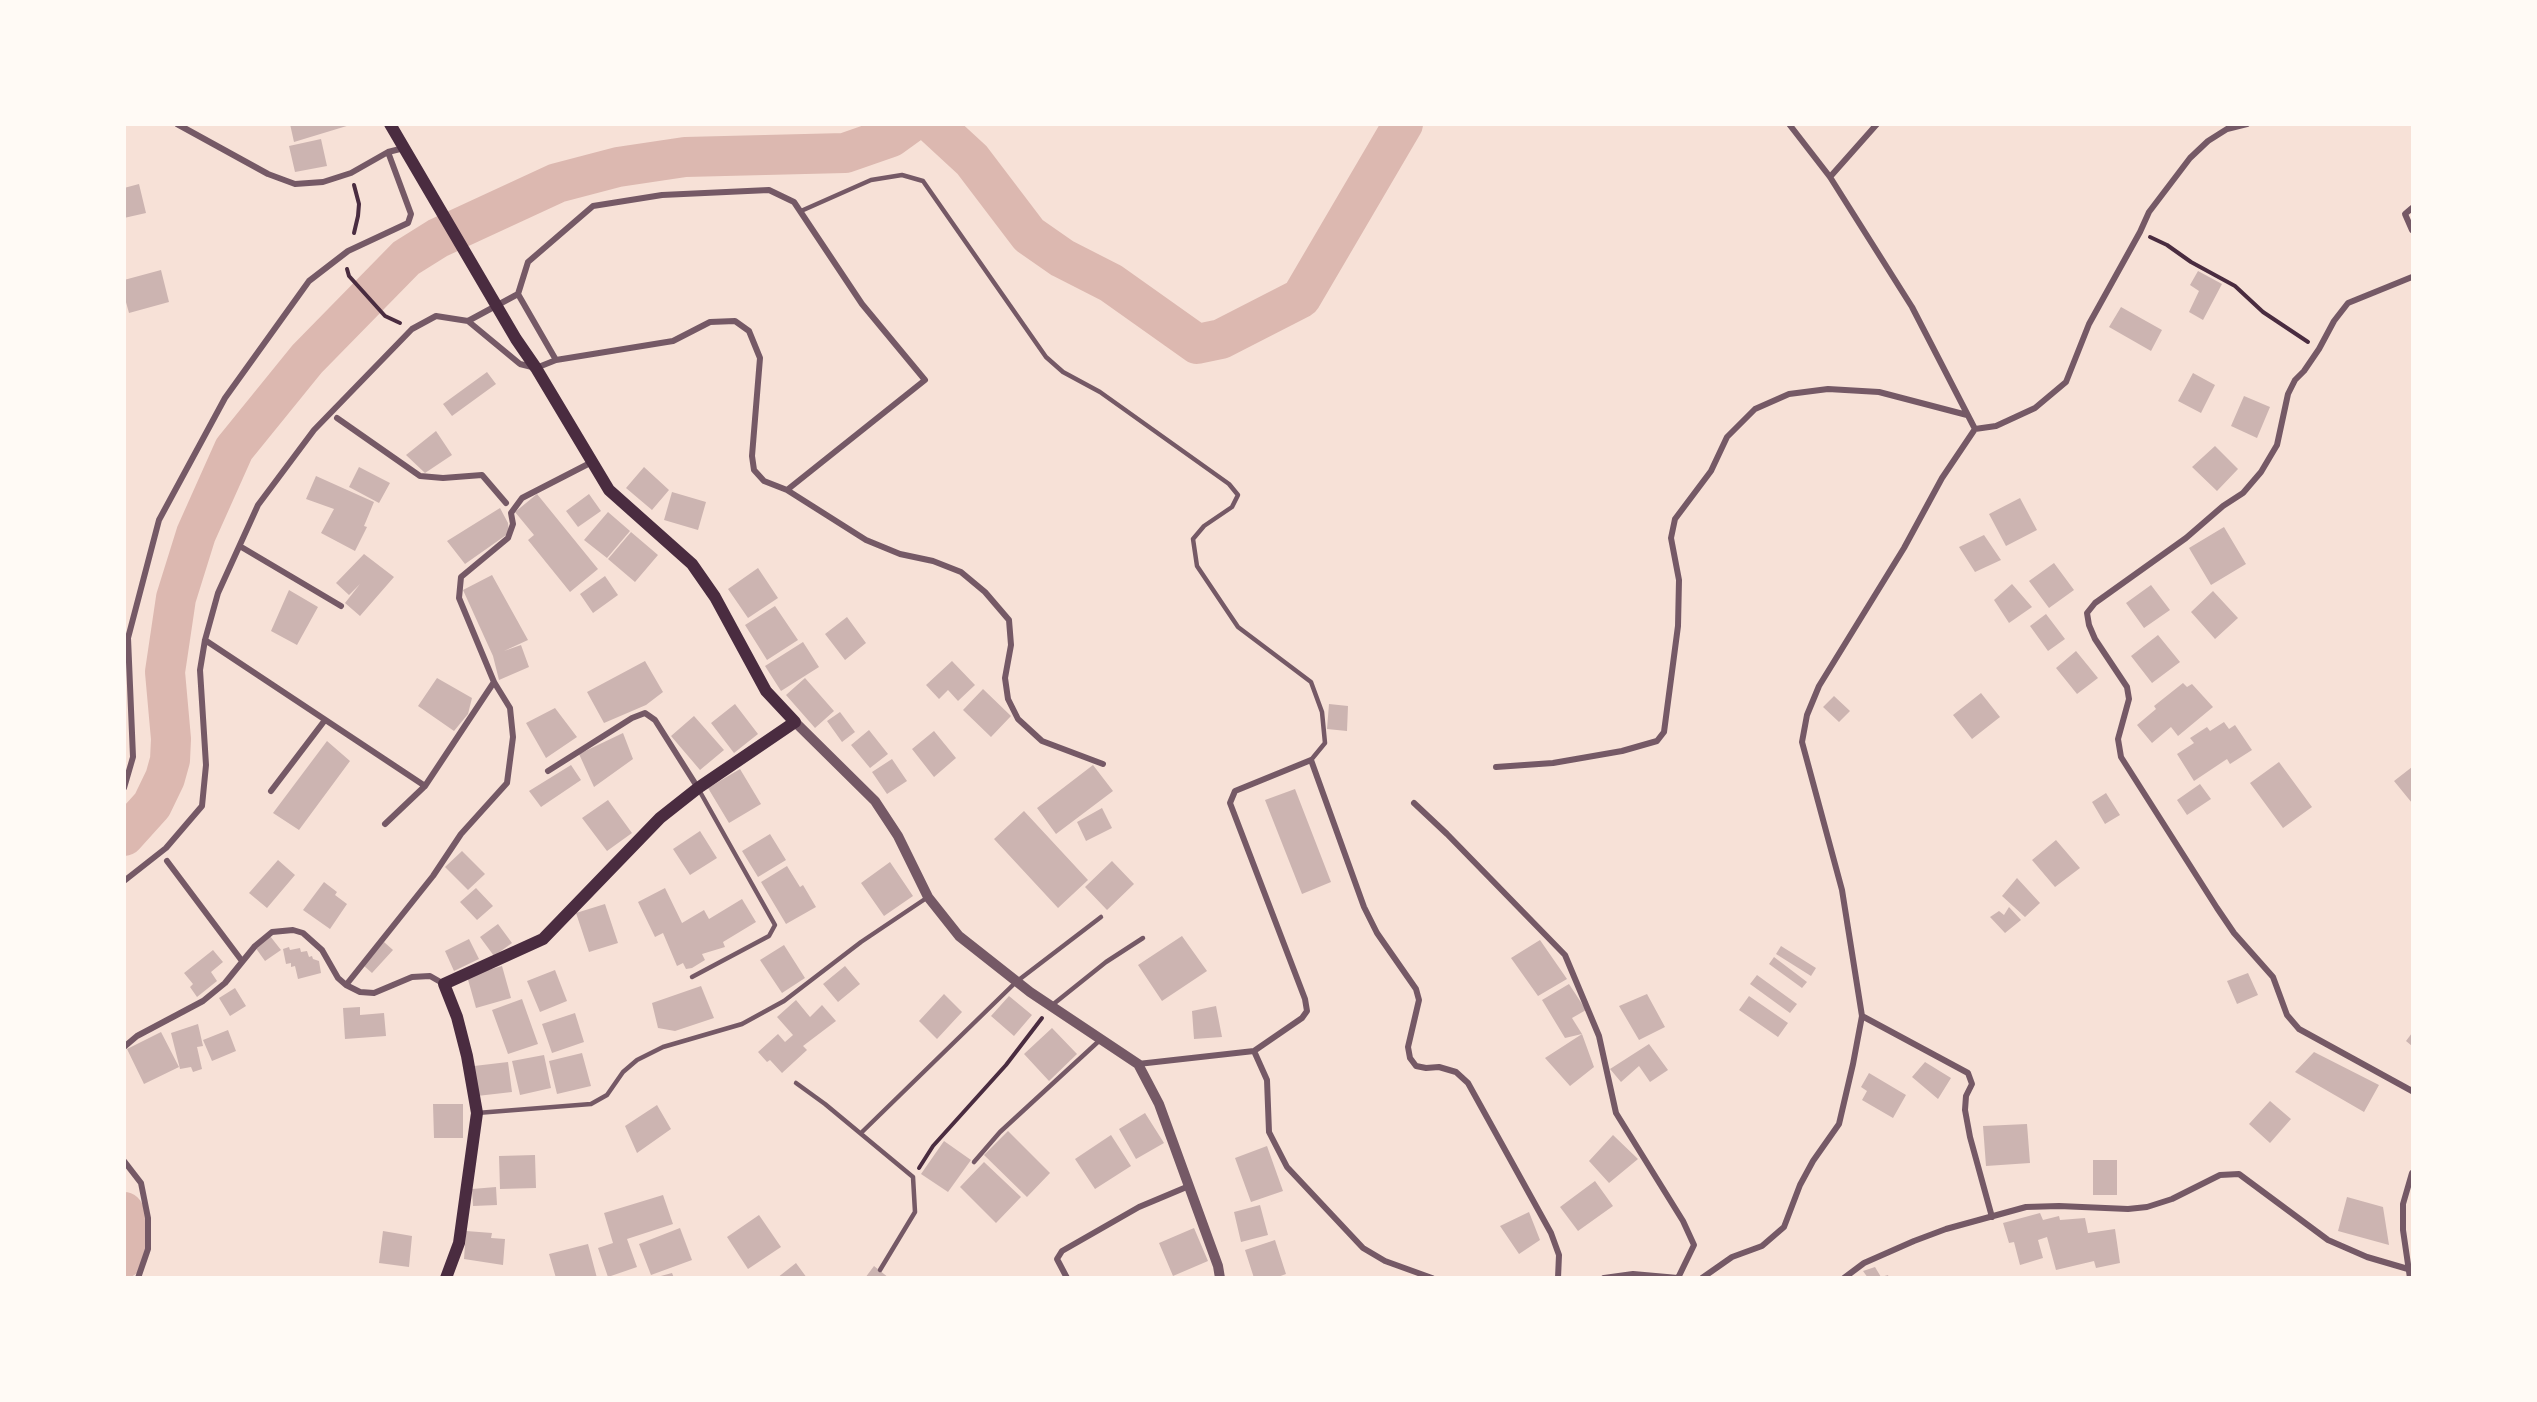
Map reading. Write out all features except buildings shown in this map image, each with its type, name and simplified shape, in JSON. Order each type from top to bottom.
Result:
[{"type":"main road","points":[[390,124],[516,339],[537,368],[609,490],[692,564],[715,597],[766,690],[795,722],[698,788],[660,818],[543,939],[444,984],[457,1017],[467,1056],[477,1113],[459,1243],[446,1278]]},
{"type":"street","points":[[177,124],[268,174],[295,184],[323,182],[351,173],[388,152],[404,148]]},
{"type":"street","points":[[1789,124],[1830,177],[1912,307],[1975,429]]},
{"type":"street","points":[[1830,177],[1877,124]]},
{"type":"street","points":[[1702,1278],[1732,1257],[1762,1246],[1784,1227],[1800,1185],[1813,1161],[1839,1124],[1862,1016],[1842,890],[1802,742],[1805,724],[1819,686],[1904,548],[1942,478],[1975,429],[1996,426],[2035,408],[2066,382],[2089,324],[2149,212],[2190,158],[2208,141],[2227,129],[2247,124]]},
{"type":"street","points":[[124,788],[133,757],[128,638],[159,520],[225,398],[309,281],[348,251],[408,223],[411,214],[388,152]]},
{"type":"street","points":[[468,321],[518,294],[528,262],[593,206],[663,195],[769,190],[794,202],[862,304],[925,380],[787,490]]},
{"type":"street","points":[[2412,208],[2405,214],[2412,230]]},
{"type":"street","points":[[2412,277],[2348,303],[2334,321],[2319,349],[2295,380],[2288,394],[2277,444],[2261,472],[2243,493],[2223,506],[2186,538],[2095,603],[2087,613],[2095,639],[2127,687],[2129,699],[2118,740],[2121,757],[2234,933],[2273,977],[2287,1015],[2298,1029],[2412,1090]]},
{"type":"street","points":[[518,294],[556,360]]},
{"type":"street","points":[[124,881],[166,848],[201,806],[206,765],[200,670],[205,640],[218,593],[258,505],[314,430],[412,329],[436,316],[468,321],[520,364],[537,368],[556,360],[673,340],[710,322],[735,321],[748,331],[760,358],[752,456],[754,470],[765,481],[787,490],[866,540],[900,554],[933,561],[961,572],[985,592],[1008,620],[1011,645],[1005,678],[1008,699],[1018,719],[1042,741],[1103,764]]},
{"type":"street","points":[[1496,767],[1553,763],[1622,751],[1657,741],[1664,732],[1678,626],[1678,580],[1671,538],[1675,519],[1711,471],[1727,437],[1755,409],[1789,394],[1828,389],[1879,392],[1967,415]]},
{"type":"street","points":[[337,418],[420,476],[443,478],[482,475],[506,503]]},
{"type":"street","points":[[346,985],[432,876],[461,834],[507,783],[513,737],[510,708],[494,682],[459,598],[461,577],[508,538],[513,524],[511,513],[522,498],[593,462]]},
{"type":"street","points":[[243,548],[341,606]]},
{"type":"street","points":[[205,640],[426,786]]},
{"type":"street","points":[[385,824],[426,786],[494,682]]},
{"type":"street","points":[[548,771],[632,718],[645,713],[655,720],[698,788]]},
{"type":"street","points":[[271,791],[325,720]]},
{"type":"street","points":[[795,722],[875,801],[898,836],[928,897],[959,936],[1016,982],[1138,1064],[1159,1104],[1218,1266],[1220,1278]]},
{"type":"street","points":[[1138,1064],[1254,1051],[1302,1018],[1307,1011],[1305,999],[1230,803],[1235,791],[1311,760],[1364,907],[1377,933],[1416,989],[1419,1000],[1408,1047],[1410,1058],[1416,1066],[1439,1067],[1456,1072],[1468,1083],[1551,1233],[1559,1255],[1558,1278]]},
{"type":"street","points":[[1414,803],[1565,955],[1599,1036],[1616,1113],[1683,1221],[1694,1245],[1678,1278],[1633,1274],[1604,1278]]},
{"type":"street","points":[[167,861],[242,962]]},
{"type":"street","points":[[124,1047],[137,1036],[203,1000],[225,983],[255,946],[272,932],[293,930],[303,933],[313,940],[338,978],[360,992],[374,993],[412,977],[430,976],[444,984]]},
{"type":"street","points":[[1862,1016],[1968,1073],[1972,1084],[1966,1096],[1970,1137],[1992,1217]]},
{"type":"street","points":[[1254,1051],[1267,1080],[1269,1132],[1287,1167],[1363,1248],[1385,1261],[1432,1278]]},
{"type":"street","points":[[124,1161],[141,1183],[148,1218],[148,1249],[138,1278]]},
{"type":"street","points":[[2410,1278],[2403,1204],[2412,1173]]},
{"type":"street","points":[[1844,1278],[1864,1263],[1914,1240],[2026,1207],[2128,1209],[2147,1207],[2172,1199],[2220,1175],[2239,1174],[2328,1240],[2367,1257],[2408,1269]]},
{"type":"street","points":[[1067,1278],[1057,1259],[1062,1251],[1139,1207],[1189,1186]]},
{"type":"lane","points":[[801,211],[871,180],[902,175],[923,181],[1046,357],[1063,372],[1100,392],[1229,484],[1238,495],[1232,507],[1204,526],[1193,538],[1197,566],[1238,627],[1311,682],[1322,712],[1325,742],[1311,760]]},
{"type":"lane","points":[[692,977],[769,936],[775,925],[698,788]]},
{"type":"lane","points":[[477,1113],[591,1104],[606,1095],[637,1060],[663,1047],[742,1024],[784,1001],[861,942],[928,897]]},
{"type":"lane","points":[[861,1133],[1016,982],[1101,917]]},
{"type":"lane","points":[[1051,1006],[1106,962],[1143,938]]},
{"type":"lane","points":[[974,1162],[1000,1132],[1102,1039]]},
{"type":"lane","points":[[796,1083],[913,1177],[915,1212],[880,1270]]},
{"type":"path","points":[[351,173],[359,204],[345,264],[349,276],[375,302],[385,316],[412,329]]},
{"type":"path","points":[[2140,232],[2167,244],[2191,262],[2235,286],[2264,312],[2319,349]]},
{"type":"path","points":[[913,1177],[933,1146],[1006,1065],[1051,1006]]},
{"type":"waterway","points":[[124,836],[152,805],[165,778],[170,760],[171,739],[165,672],[176,598],[196,534],[234,449],[307,359],[406,258],[438,238],[557,183],[618,167],[685,157],[845,153],[891,137],[909,124]]},
{"type":"waterway","points":[[933,124],[972,160],[1029,235],[1062,258],[1111,283],[1197,344],[1221,339],[1301,298],[1403,124]]},
{"type":"waterway","points":[[124,1212],[129,1223],[129,1250],[124,1258]]}]
